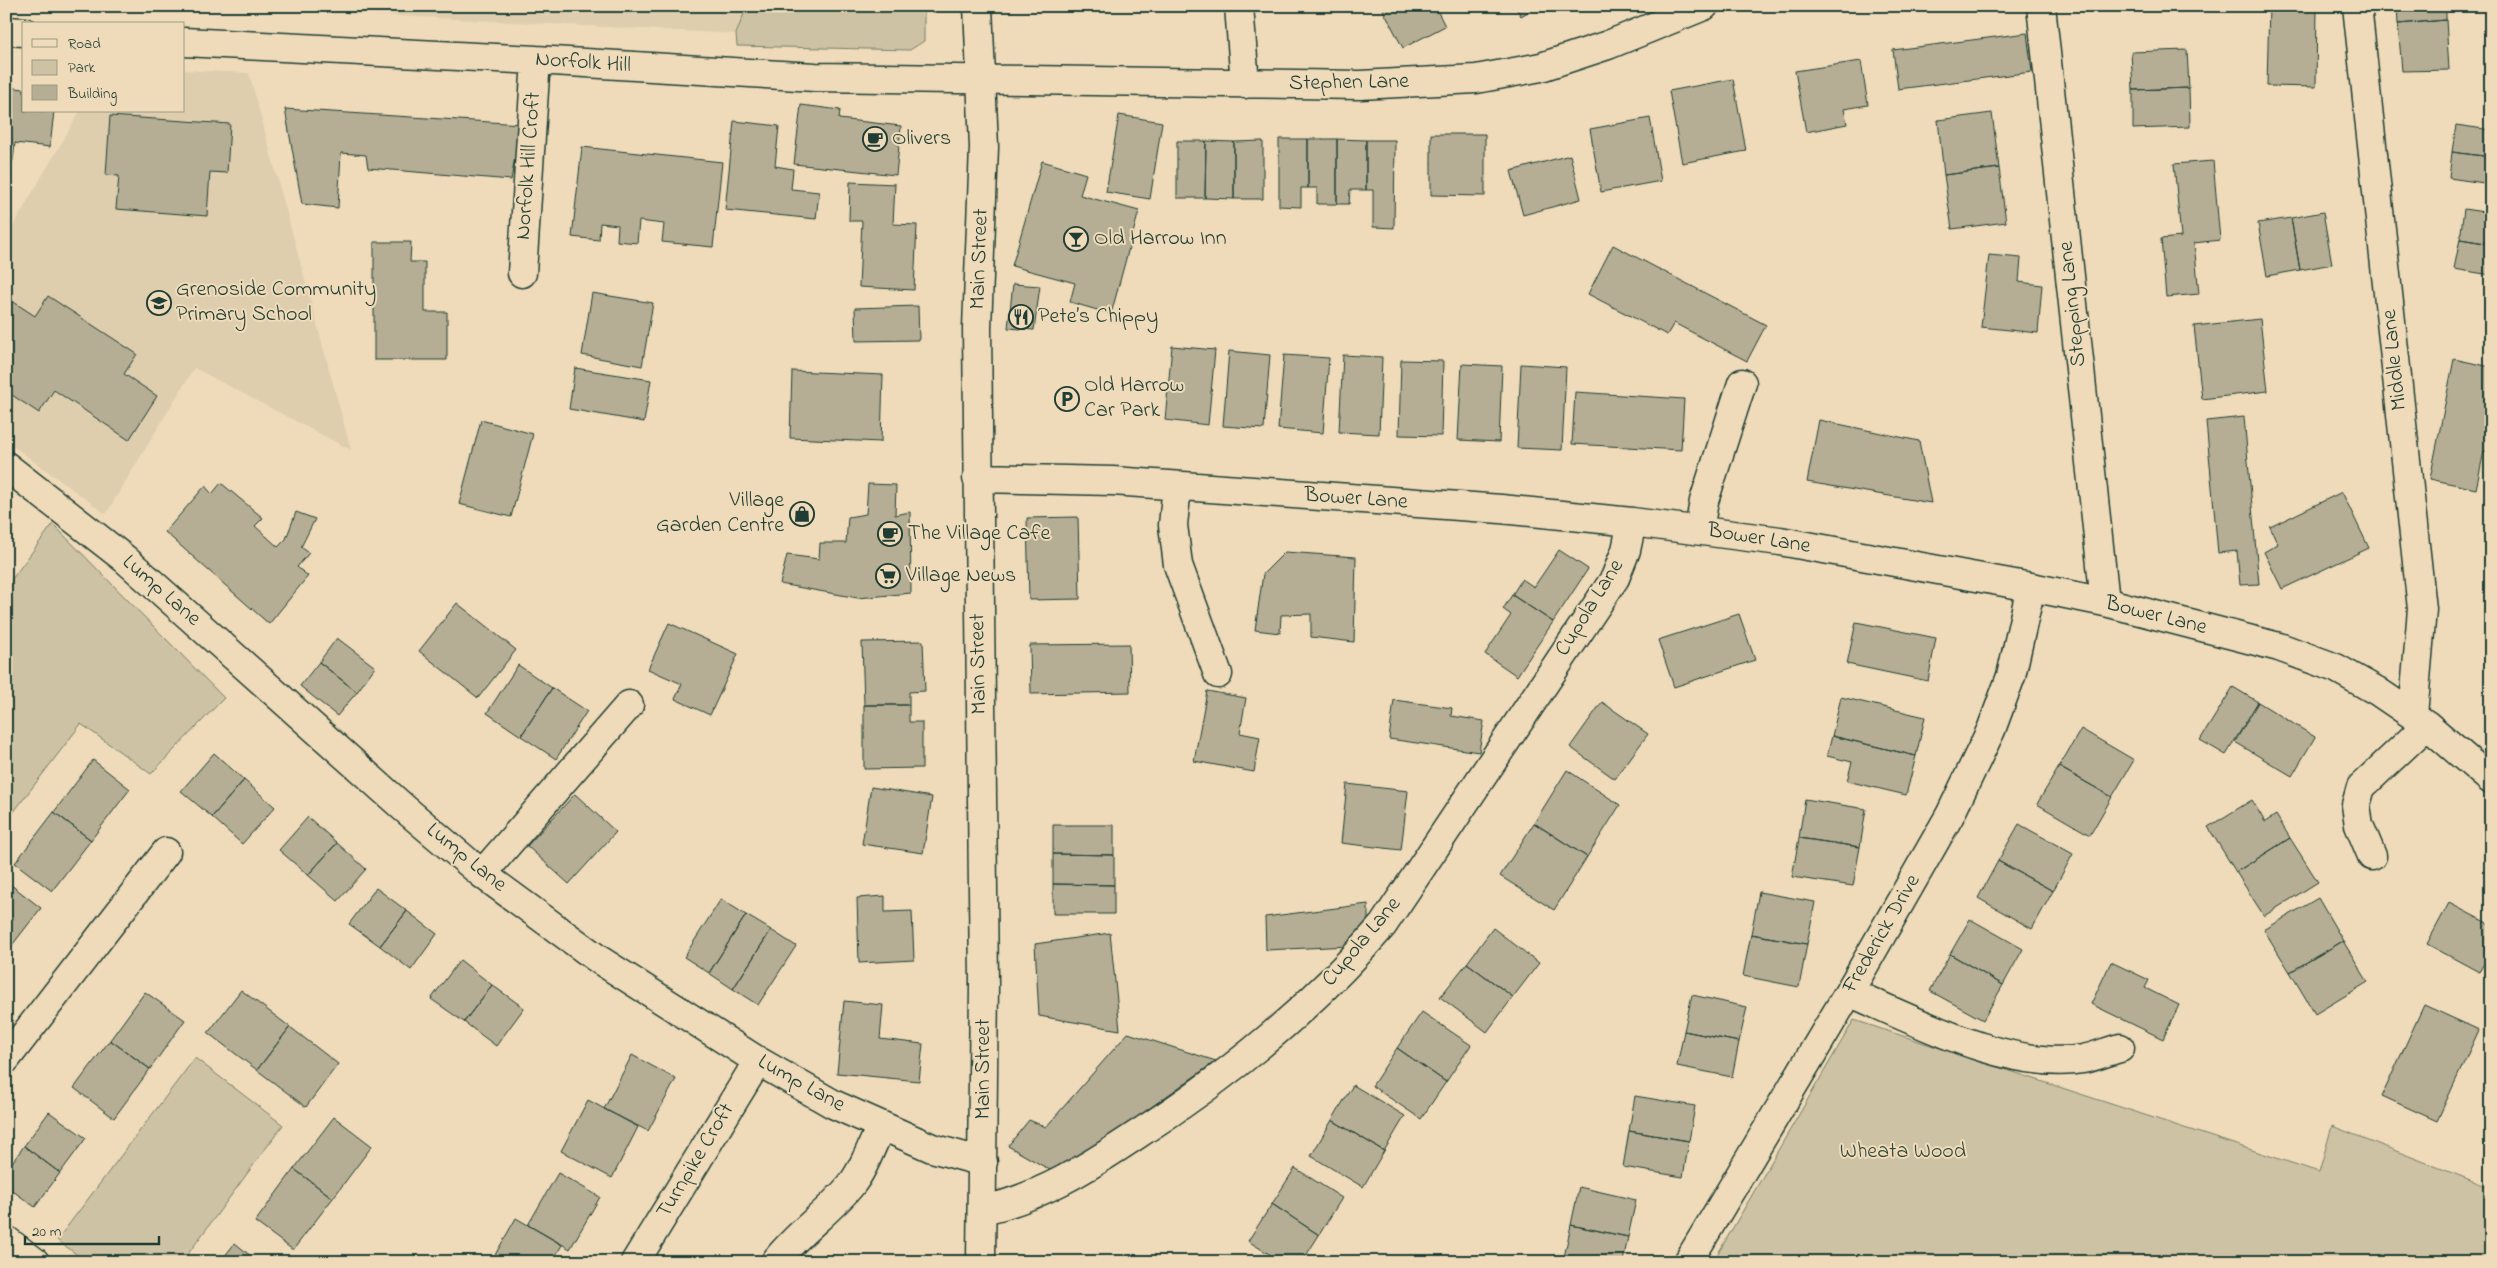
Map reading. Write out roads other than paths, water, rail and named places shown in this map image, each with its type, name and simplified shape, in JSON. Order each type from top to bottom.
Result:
[{"type":"street","name":"Main Street","points":[[978,6],[984,147],[977,328],[977,478],[984,984],[981,1262]]},
{"type":"street","points":[[1239,6],[1245,84]]},
{"type":"street","name":"Stephen Lane","points":[[982,79],[1360,85],[1476,79],[1541,67],[1608,45],[1704,6]]},
{"type":"street","name":"Stepping Lane","points":[[2041,6],[2105,602]]},
{"type":"street","name":"Middle Lane","points":[[2357,6],[2422,609],[2420,720]]},
{"type":"street","points":[[6,31],[22,32]]},
{"type":"street","name":"Norfolk Hill","points":[[185,42],[536,60],[815,77],[982,79]]},
{"type":"street","name":"Norfolk Hill Croft","points":[[522,273],[536,60]]},
{"type":"street","points":[[1699,530],[1704,500],[1742,383]]},
{"type":"street","name":"Lump Lane","points":[[6,466],[125,559],[391,796],[482,874],[598,959],[758,1060],[833,1104],[932,1148],[983,1162]]},
{"type":"street","name":"Bower Lane","points":[[977,478],[1177,486],[1501,509],[1632,522],[1780,541],[2031,587],[2105,602],[2279,648],[2336,668],[2377,691],[2420,720],[2491,780]]},
{"type":"street","points":[[1177,486],[1173,525],[1178,565],[1218,674]]},
{"type":"street","name":"Cupola Lane","points":[[982,1210],[1010,1204],[1045,1190],[1088,1167],[1191,1100],[1268,1039],[1332,981],[1361,951],[1383,925],[1615,578],[1626,550],[1632,522]]},
{"type":"street","name":"Frederick Drive","points":[[1688,1262],[1849,992],[1950,815],[1991,730],[2011,676],[2031,587]]},
{"type":"street","points":[[482,874],[629,705]]},
{"type":"street","points":[[2372,856],[2359,825],[2356,805],[2361,787],[2420,720]]},
{"type":"street","points":[[6,1059],[166,852]]},
{"type":"street","points":[[1849,992],[1936,1030],[1996,1052],[2048,1059],[2083,1059],[2120,1048]]},
{"type":"street","name":"Turnpike Croft","points":[[635,1262],[758,1060]]},
{"type":"street","points":[[775,1262],[791,1242],[829,1209],[853,1184],[881,1126]]},
{"type":"street","points":[[6,1240],[35,1262]]},
{"type":"place","name":"Olivers","points":[[875,139]]},
{"type":"place","name":"Old Harrow Inn","points":[[1076,239]]},
{"type":"place","name":"Grenoside Community Primary School","points":[[159,303]]},
{"type":"place","name":"Pete’s Chippy","points":[[1021,317]]},
{"type":"place","name":"Old Harrow Car Park","points":[[1067,399]]},
{"type":"place","name":"Village Garden Centre","points":[[802,514]]},
{"type":"place","name":"The Village Cafe","points":[[890,534]]},
{"type":"place","name":"Village News","points":[[888,576]]},
{"type":"park label","name":"Wheata Wood","points":[[1903,1152]]}]
